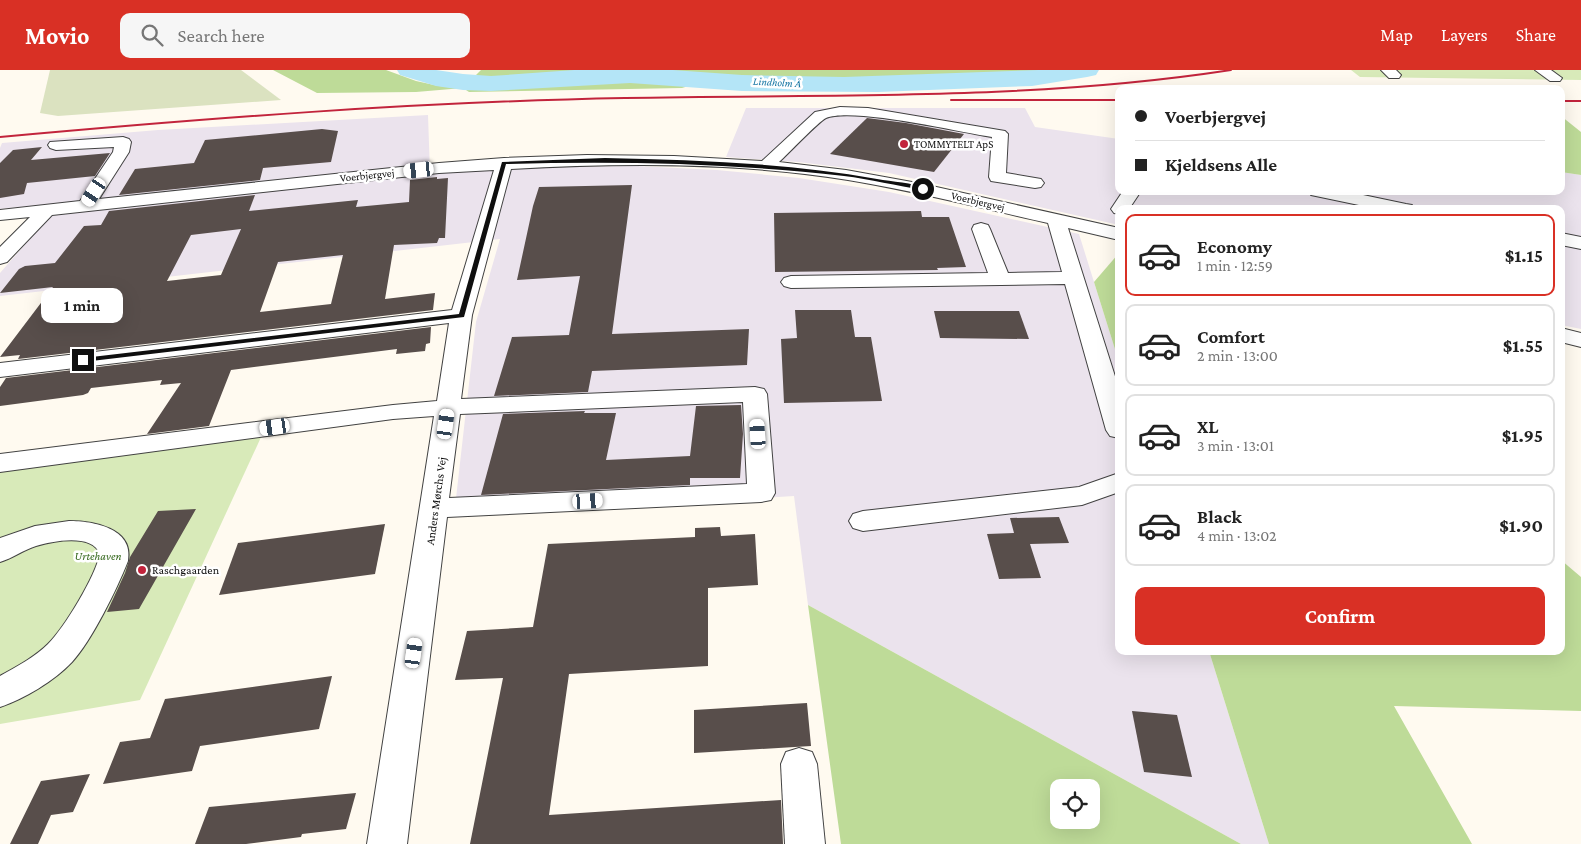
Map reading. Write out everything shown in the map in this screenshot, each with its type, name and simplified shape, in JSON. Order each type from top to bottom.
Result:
[{"type":"street","points":[[1542,70],[1556,78]]},
{"type":"street","points":[[766,166],[820,115],[840,111],[868,112],[1000,134],[997,176],[1035,183]]},
{"type":"street","points":[[56,145],[123,142],[121,152],[86,206]]},
{"type":"street","name":"Voerbjergvej","points":[[0,215],[439,168],[587,160],[674,161],[766,166],[846,175],[1115,233]]},
{"type":"street","name":"Anders Mørchs Vej","points":[[387,844],[461,315],[504,163]]},
{"type":"street","points":[[1337,195],[1386,205]]},
{"type":"street","points":[[0,258],[48,210]]},
{"type":"street","points":[[981,230],[1000,279]]},
{"type":"street","points":[[1565,241],[1581,243]]},
{"type":"street","points":[[791,282],[1074,278]]},
{"type":"street","points":[[0,370],[461,315]]},
{"type":"street","points":[[1565,336],[1581,340]]},
{"type":"street","points":[[0,463],[393,412],[449,407],[755,394],[762,493],[435,508]]},
{"type":"street","points":[[863,521],[1082,496],[1115,484]]},
{"type":"street","points":[[0,551],[34,536],[78,530],[106,538],[113,547],[116,556],[113,566],[88,610],[60,653],[0,693]]},
{"type":"street","points":[[799,764],[804,844]]},
{"type":"lane","points":[[1056,219],[1115,416]]},
{"type":"shaded area","points":[[746,108],[1025,108],[1035,127],[1115,138],[1115,195],[1565,195],[1565,173],[1581,175],[1581,329],[1565,326],[1565,205],[1115,205],[1115,224],[889,173],[798,162],[726,157]]},
{"type":"shaded area","points":[[428,115],[430,173],[540,167],[637,166],[717,170],[799,178],[889,192],[1079,234],[1115,349],[1115,655],[1210,655],[1269,844],[1241,844],[808,605],[794,496],[454,516],[476,322],[500,239],[0,296],[0,273],[61,203],[0,209],[0,148],[2,143],[158,130]]},
{"type":"green space","points":[[50,70],[241,70],[281,100],[58,116],[40,113]]},
{"type":"green space","points":[[273,70],[386,70],[416,81],[439,86],[463,88],[416,92],[317,93]]},
{"type":"green space","points":[[481,70],[1048,70],[1029,73],[953,77],[717,77],[682,88],[469,92],[463,88]]},
{"type":"green space","points":[[1351,70],[1581,70],[1581,80],[1360,77]]},
{"type":"green space","points":[[1565,119],[1581,132],[1581,175],[1565,173]]},
{"type":"green space","points":[[1115,258],[1115,349],[1094,282]]},
{"type":"green space","name":"Urtehaven","points":[[262,435],[140,700],[0,724],[0,468]]},
{"type":"green space","points":[[1565,563],[1581,577],[1581,711],[1394,706],[1472,844],[1269,844],[1210,655],[1565,655]]},
{"type":"green space","points":[[808,605],[1241,844],[841,844]]},
{"type":"building","points":[[867,118],[964,134],[934,172],[830,154]]},
{"type":"building","points":[[322,129],[338,131],[331,162],[263,168],[260,180],[119,195],[135,169],[194,163],[205,140]]},
{"type":"building","points":[[42,147],[31,160],[110,153],[95,176],[27,183],[24,194],[0,198],[0,163],[13,150]]},
{"type":"building","points":[[437,177],[437,179],[448,178],[445,238],[439,238],[437,243],[394,245],[385,299],[435,293],[433,310],[18,359],[20,355],[0,357],[53,287],[0,293],[19,269],[25,266],[55,263],[84,226],[101,225],[109,211],[255,195],[249,211],[358,200],[356,207],[409,202],[410,180]],"holes":[[[241,229],[221,275],[167,281],[191,235]],[[343,255],[331,304],[260,312],[278,262]]]},
{"type":"building","points":[[632,185],[612,334],[749,329],[747,365],[592,371],[588,392],[494,396],[512,337],[569,335],[580,276],[517,280],[539,187]]},
{"type":"building","points":[[921,211],[922,217],[949,217],[966,267],[937,268],[938,270],[775,272],[774,213]]},
{"type":"building","points":[[795,310],[851,310],[855,337],[871,337],[882,401],[784,403],[781,339],[797,338]]},
{"type":"building","points":[[934,311],[1019,311],[1029,339],[940,338]]},
{"type":"building","points":[[431,327],[430,343],[426,344],[425,351],[396,354],[397,349],[231,370],[209,426],[147,434],[181,383],[160,385],[162,380],[91,388],[88,393],[83,395],[0,406],[0,387],[6,378]]},
{"type":"building","points":[[741,405],[743,434],[740,478],[690,478],[690,485],[481,495],[503,414],[585,411],[584,413],[616,413],[606,460],[690,456],[696,406]]},
{"type":"building","name":"Raschgaarden","points":[[196,509],[139,609],[107,612],[125,573],[130,557],[158,511]]},
{"type":"building","points":[[1059,517],[1069,543],[1030,544],[1041,578],[999,579],[987,534],[1014,533],[1010,518]]},
{"type":"building","points":[[385,524],[375,574],[219,595],[238,543]]},
{"type":"building","points":[[720,527],[721,536],[755,534],[758,585],[708,588],[708,666],[569,674],[549,815],[781,800],[783,844],[470,844],[503,678],[455,680],[467,631],[533,627],[548,544],[695,537],[695,528]]},
{"type":"building","points":[[332,676],[319,729],[200,746],[192,771],[103,784],[120,742],[150,738],[165,699]]},
{"type":"building","points":[[807,703],[811,746],[694,753],[694,710]]},
{"type":"building","points":[[1132,711],[1177,715],[1192,777],[1144,772]]},
{"type":"building","points":[[90,774],[73,812],[51,815],[38,844],[10,844],[41,781]]},
{"type":"building","points":[[356,793],[346,829],[302,834],[301,837],[246,844],[195,844],[209,807]]},
{"type":"waterway","name":"Lindholm Å","points":[[409,70],[436,78],[463,82],[491,83],[630,75],[742,83],[844,85],[1019,79],[1046,77],[1087,70]]},
{"type":"railway","points":[[0,137],[234,117],[468,103],[625,98],[853,96],[1080,87],[1156,80],[1231,70]]},
{"type":"railway","points":[[951,100],[1115,100]]},
{"type":"railway","points":[[1565,101],[1581,101]]},
{"type":"place","name":"TOMMYTELT ApS","points":[[904,144]]},
{"type":"place","name":"Raschgaarden","points":[[142,570]]},
{"type":"route","points":[[83,360],[461,315],[504,163],[605,160],[674,161],[766,166],[846,175],[923,189]]}]
